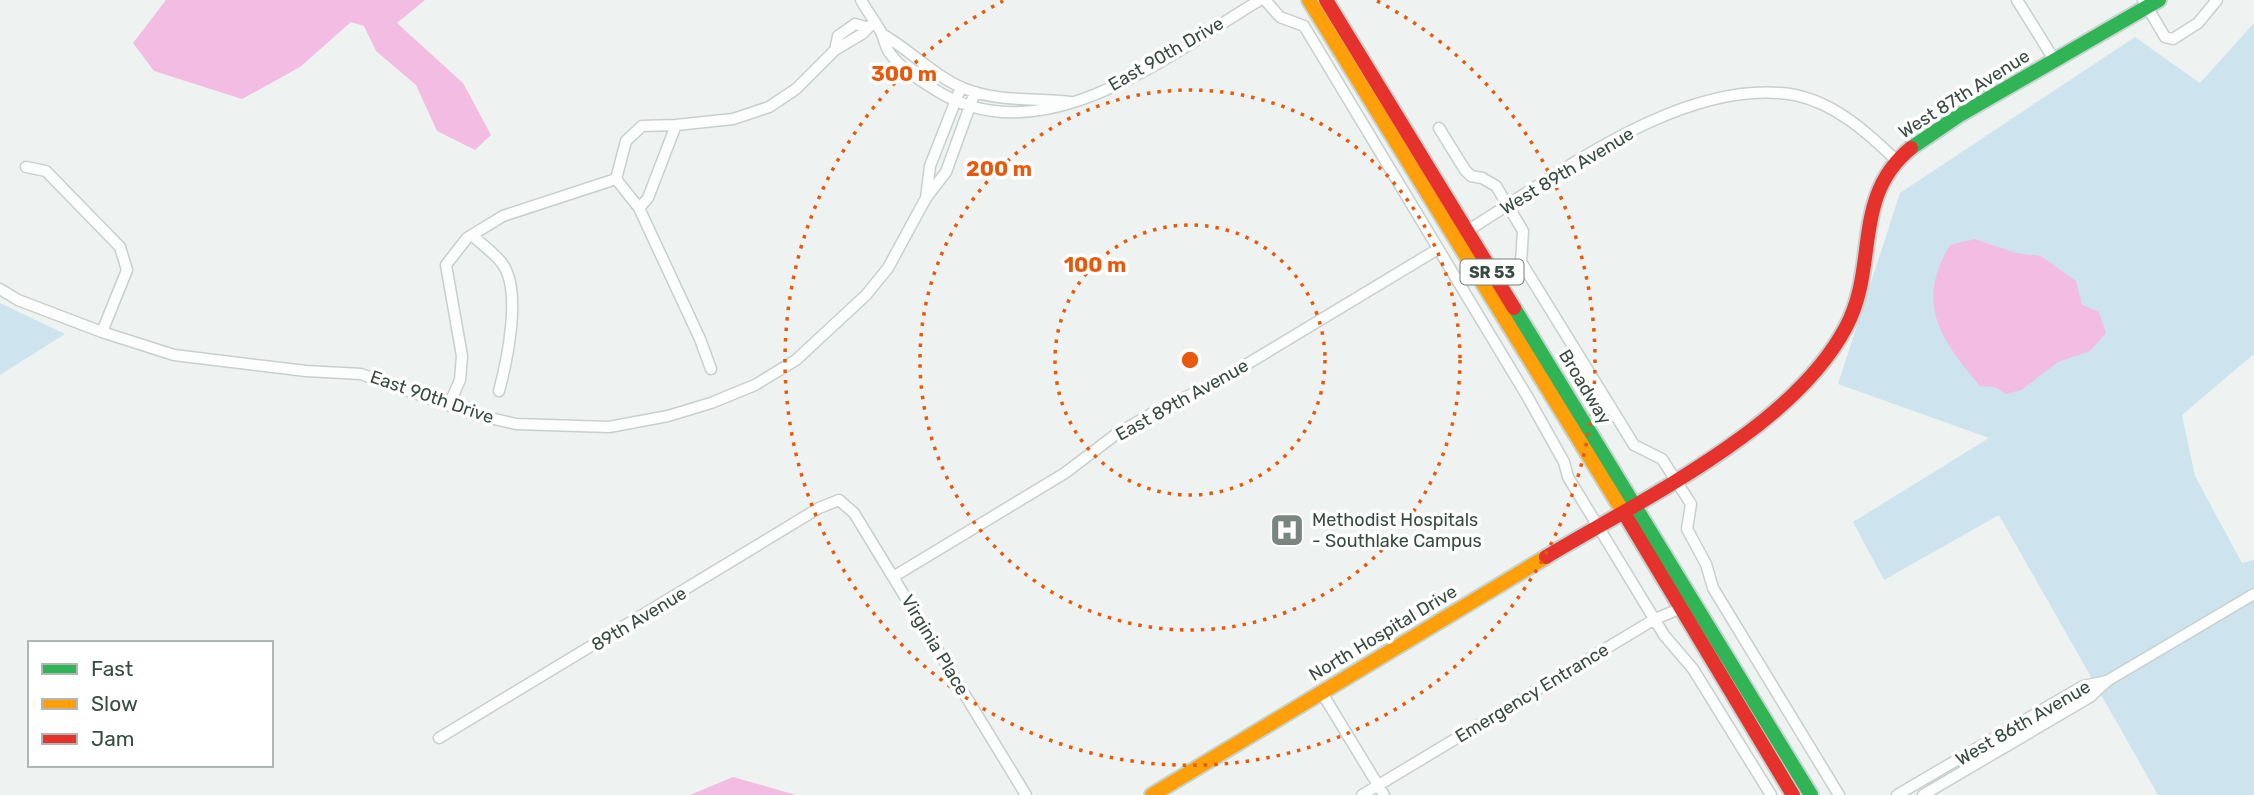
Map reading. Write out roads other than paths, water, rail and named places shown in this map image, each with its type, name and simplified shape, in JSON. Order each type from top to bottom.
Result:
[{"type":"main road","name":"Broadway","points":[[1309,0],[1628,508],[1703,618],[1811,795]]},
{"type":"main road","name":"Broadway","points":[[1326,0],[1467,231],[1628,508],[1680,606],[1793,795]]},
{"type":"main road","name":"West 87th Avenue","points":[[1628,508],[1742,439],[1768,418],[1817,369],[1854,314],[1865,281],[1868,220],[1879,185],[1897,161],[1927,137],[2150,2]]},
{"type":"main road","name":"North Hospital Drive","points":[[1152,795],[1628,508]]},
{"type":"street","points":[[861,0],[870,25],[930,69],[961,87]]},
{"type":"street","name":"East 90th Drive","points":[[956,102],[996,112],[1033,114],[1070,102],[1111,88],[1259,0]]},
{"type":"street","points":[[1265,0],[1280,17],[1304,26],[1527,396],[1564,462],[1568,477],[1656,620],[1706,688],[1771,795]]},
{"type":"street","points":[[2017,0],[2054,61]]},
{"type":"street","points":[[2150,2],[2165,37],[2173,39],[2198,23],[2217,0]]},
{"type":"street","points":[[616,179],[626,141],[642,126],[733,119],[769,107],[796,89],[835,50],[862,34],[870,25]]},
{"type":"street","points":[[882,34],[888,51],[899,63],[956,102]]},
{"type":"street","name":"East 90th Drive","points":[[926,198],[930,166],[961,87],[1003,97],[1070,102]]},
{"type":"street","name":"East 90th Drive","points":[[0,289],[18,300],[174,355],[211,361],[361,374],[449,405],[516,424],[609,427],[668,416],[711,404],[755,385],[796,360],[866,295],[901,246],[926,198],[946,172],[975,92]]},
{"type":"street","name":"West 89th Avenue","points":[[1467,231],[1625,134],[1687,107],[1719,97],[1748,93],[1796,95],[1824,105],[1857,125],[1897,161]]},
{"type":"street","points":[[639,208],[648,198],[676,125]]},
{"type":"street","points":[[1439,128],[1465,170],[1496,186],[1523,231],[1521,262],[1634,445],[1657,454],[1691,504],[1687,529],[1706,564],[1713,588],[1839,795]]},
{"type":"street","points":[[26,167],[46,171],[120,247],[125,257],[127,270],[103,332]]},
{"type":"street","points":[[616,179],[639,208],[700,339],[710,369]]},
{"type":"street","points":[[449,405],[460,380],[462,356],[446,265],[472,235],[503,216],[616,179]]},
{"type":"street","points":[[472,235],[503,264],[511,299],[510,346],[499,391]]},
{"type":"street","name":"East 89th Avenue","points":[[893,577],[1065,472],[1115,435],[1156,411],[1219,382],[1438,249]]},
{"type":"street","name":"Virginia Place","points":[[839,500],[855,513],[1026,795]]},
{"type":"street","name":"89th Avenue","points":[[439,738],[818,508],[839,500]]},
{"type":"street","points":[[2107,681],[2254,594]]},
{"type":"street","points":[[1680,606],[1694,610],[1703,618]]},
{"type":"street","name":"Emergency Entrance","points":[[1362,795],[1380,790],[1680,606]]},
{"type":"street","name":"West 86th Avenue","points":[[1898,795],[2083,686],[2107,681]]},
{"type":"street","name":"West 86th Avenue","points":[[1923,795],[2090,697],[2107,681]]},
{"type":"street","points":[[1322,692],[1380,790]]},
{"type":"place","name":"Methodist Hospitals - Southlake Campus","points":[[1287,530]]}]
